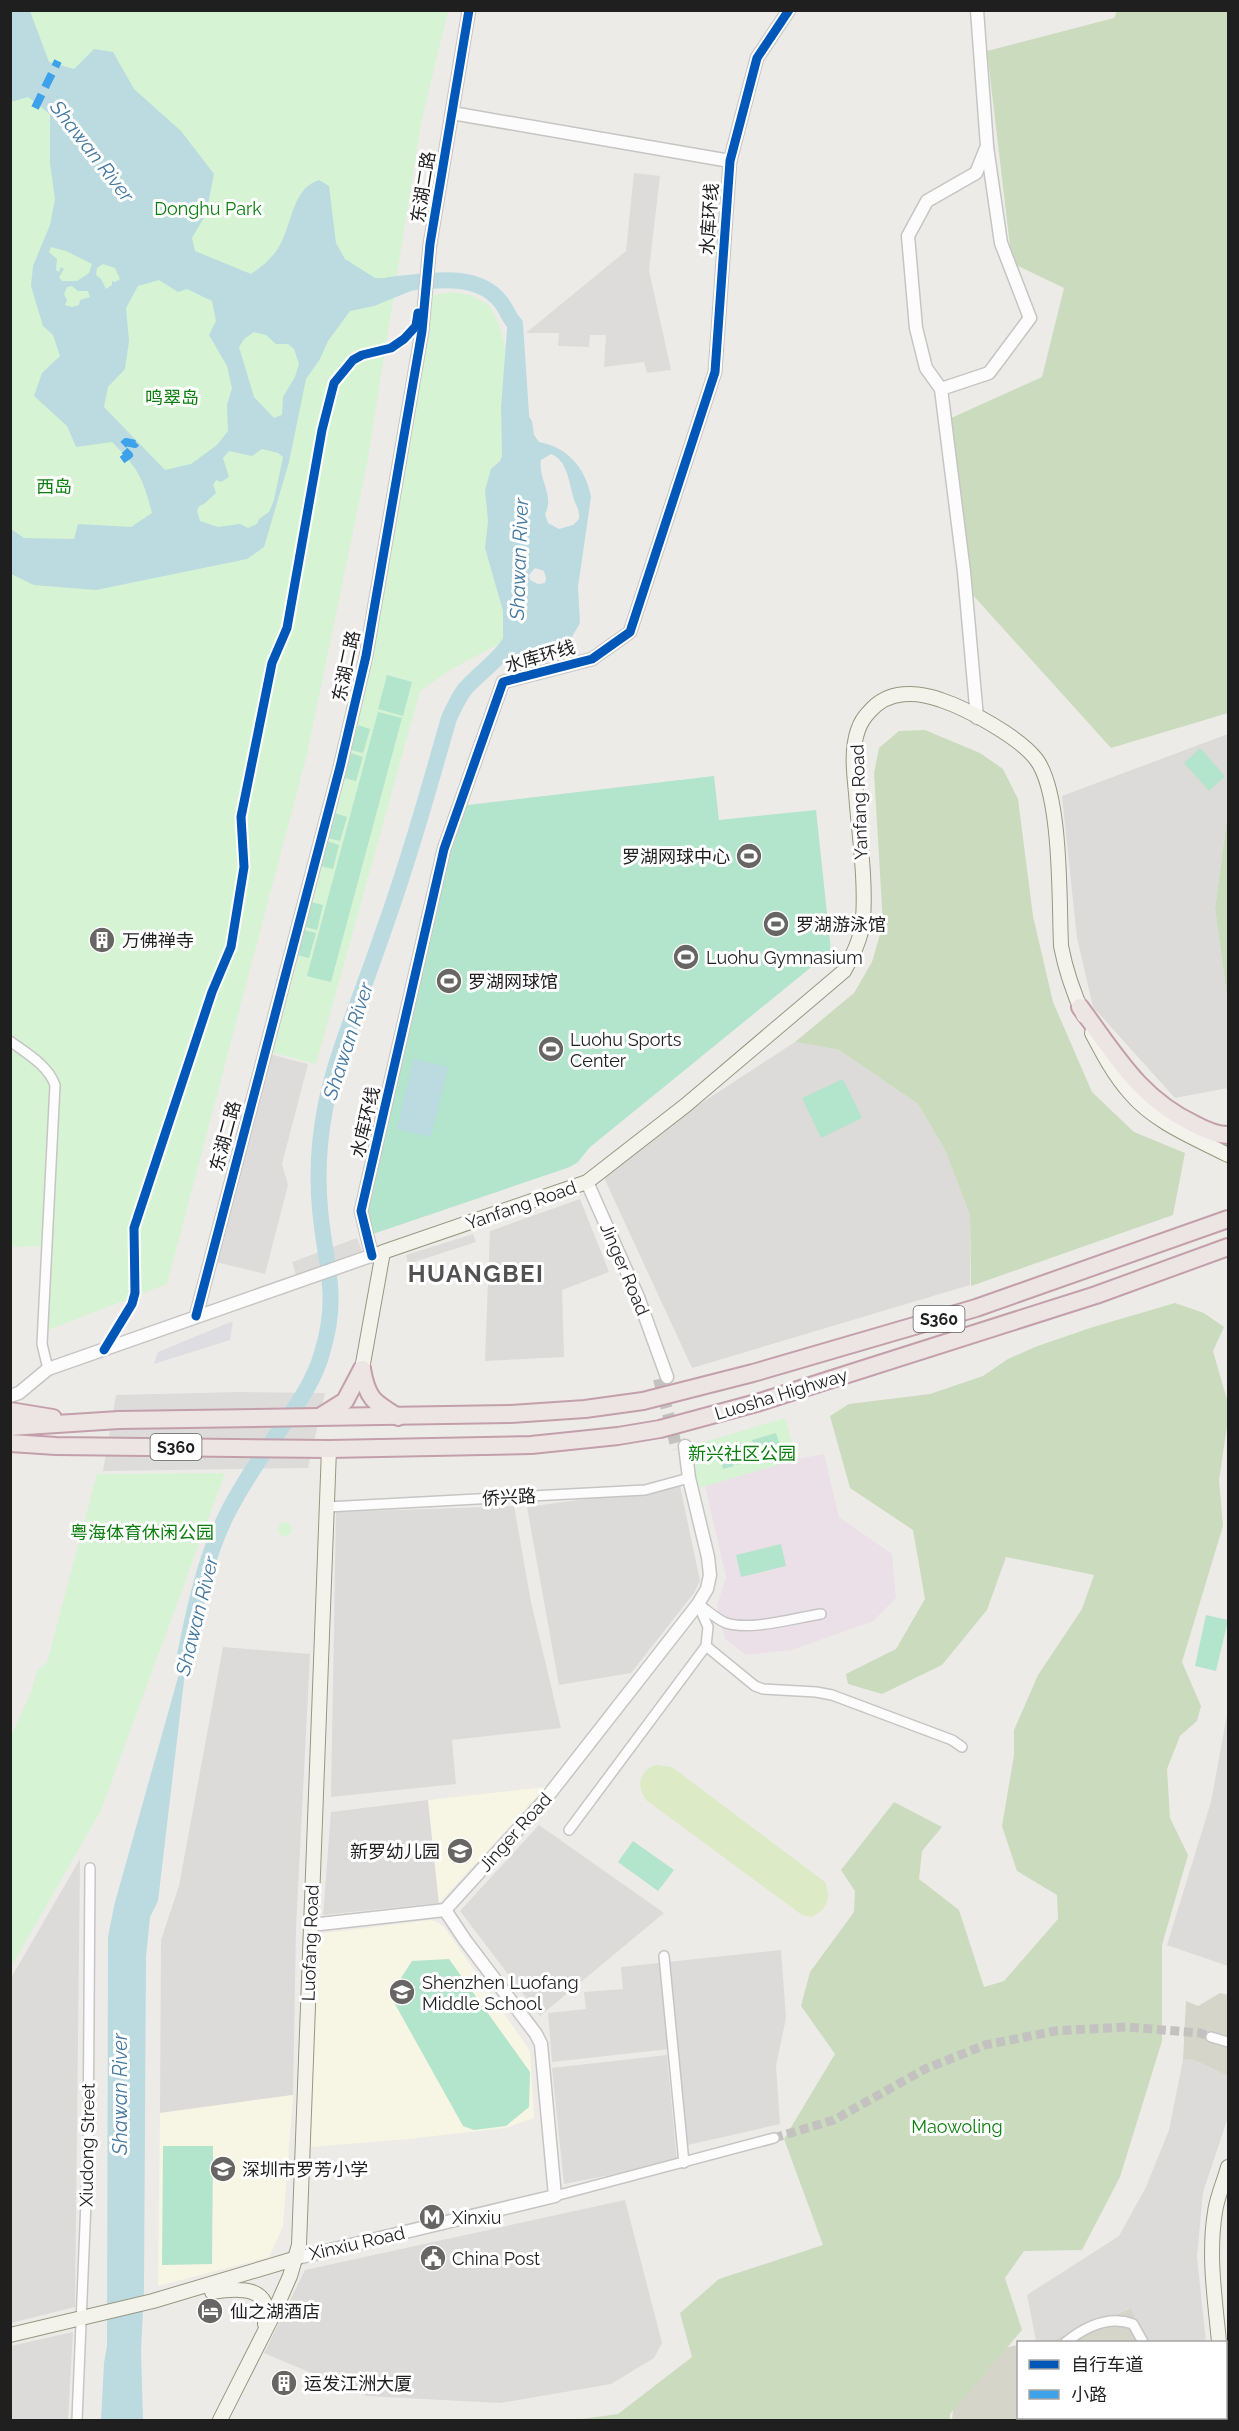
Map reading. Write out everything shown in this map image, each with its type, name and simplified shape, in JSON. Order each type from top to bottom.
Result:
[{"type":"highway","points":[[1080,1007],[1128,1074],[1150,1097],[1190,1122],[1214,1133],[1228,1135]]},
{"type":"highway","name":"Luosha Highway","points":[[318,1418],[511,1414],[585,1409],[643,1401],[701,1388],[976,1308],[1228,1219]]},
{"type":"highway","name":"Luosha Highway","points":[[323,1449],[552,1443],[660,1429],[760,1402],[972,1336],[1096,1295],[1228,1247]]},
{"type":"highway","points":[[363,1369],[367,1392],[372,1399],[399,1417]]},
{"type":"highway","points":[[318,1418],[345,1401],[363,1369]]},
{"type":"highway","name":"S360","points":[[10,1411],[74,1421],[318,1418]]},
{"type":"highway","points":[[10,1419],[74,1421]]},
{"type":"highway","points":[[10,1427],[74,1421]]},
{"type":"highway","name":"S360","points":[[10,1443],[56,1446],[323,1449]]},
{"type":"highway","points":[[10,1450],[56,1446]]},
{"type":"main road","name":"Yanfang Road","points":[[378,1254],[587,1182],[686,1105],[844,970],[856,950],[863,923],[864,897],[854,769],[858,729],[870,710],[886,699],[908,693],[925,694],[945,701],[1023,746],[1037,760],[1052,793],[1061,946],[1070,986],[1104,1057],[1130,1094],[1167,1122],[1228,1155]]},
{"type":"main road","points":[[363,1369],[378,1254]]},
{"type":"main road","name":"Luofang Road","points":[[220,2421],[297,2258],[327,1507],[323,1449]]},
{"type":"main road","points":[[1220,2341],[1212,2271],[1212,2232],[1215,2210],[1228,2167]]},
{"type":"main road","name":"Xinxiu Road","points":[[10,2335],[158,2300],[297,2258]]},
{"type":"main road","points":[[158,2300],[247,2289],[256,2293],[264,2306],[267,2316],[262,2336]]},
{"type":"street","name":"东湖二路","points":[[196,1316],[366,656],[424,311],[429,255],[469,10]]},
{"type":"street","name":"水库环线","points":[[378,1254],[361,1211],[444,849],[503,682],[592,659],[630,632],[715,372],[730,161],[757,58],[789,10]]},
{"type":"street","points":[[940,389],[989,373],[1030,318],[1001,243],[987,146],[977,10]]},
{"type":"street","points":[[452,113],[730,161]]},
{"type":"street","points":[[977,718],[964,572],[940,389],[926,368],[916,328],[908,236],[927,201],[976,173],[987,146]]},
{"type":"street","points":[[10,1041],[44,1067],[55,1085],[42,1344],[48,1369]]},
{"type":"street","name":"Jinger Road","points":[[587,1182],[646,1316],[663,1378]]},
{"type":"street","points":[[10,1396],[19,1393],[48,1369],[378,1254]]},
{"type":"street","name":"Jinger Road","points":[[445,1910],[544,1801],[698,1604],[706,1589],[709,1566],[681,1448]]},
{"type":"street","name":"侨兴路","points":[[327,1507],[645,1490],[689,1478]]},
{"type":"street","points":[[698,1604],[724,1622],[734,1625],[749,1626],[821,1614]]},
{"type":"street","points":[[569,1830],[706,1646],[708,1627],[698,1604]]},
{"type":"street","points":[[706,1646],[755,1686],[763,1689],[832,1695],[952,1740],[962,1747]]},
{"type":"street","name":"Xiudong Street","points":[[77,2421],[88,2153],[90,1868]]},
{"type":"street","points":[[311,1925],[445,1910],[471,1949],[537,2034],[541,2044],[555,2196]]},
{"type":"street","points":[[664,1956],[684,2163]]},
{"type":"street","points":[[1211,2037],[1228,2042]]},
{"type":"street","name":"Xinxiu Road","points":[[297,2258],[555,2196],[774,2138]]},
{"type":"street","points":[[1069,2341],[1091,2327],[1113,2320],[1133,2324],[1142,2341]]},
{"type":"shaded area","points":[[634,173],[660,176],[649,270],[671,370],[647,373],[644,362],[604,367],[606,335],[590,335],[589,347],[558,346],[559,333],[526,333],[626,251]]},
{"type":"shaded area","points":[[1228,734],[1228,810],[1215,909],[1228,1004],[1228,1088],[1175,1098],[1093,1007],[1077,938],[1062,796]]},
{"type":"shaded area","points":[[795,1042],[839,1050],[918,1104],[945,1150],[970,1215],[970,1285],[692,1368],[600,1169]]},
{"type":"shaded area","points":[[269,1054],[308,1064],[282,1164],[288,1185],[265,1274],[216,1262]]},
{"type":"shaded area","points":[[580,1199],[609,1272],[562,1290],[564,1357],[485,1361],[490,1231]]},
{"type":"shaded area","points":[[473,1234],[476,1242],[408,1264],[406,1255]]},
{"type":"shaded area","points":[[357,1238],[362,1251],[296,1275],[292,1262]]},
{"type":"shaded area","points":[[233,1321],[230,1340],[154,1364],[158,1352]]},
{"type":"shaded area","points":[[239,1392],[325,1393],[308,1468],[103,1471],[116,1395]]},
{"type":"shaded area","points":[[824,1454],[839,1517],[892,1554],[896,1598],[873,1621],[792,1650],[746,1655],[725,1639],[717,1605],[726,1577],[705,1486],[797,1459]]},
{"type":"shaded area","points":[[680,1486],[700,1581],[694,1593],[631,1673],[559,1685],[527,1507]]},
{"type":"shaded area","points":[[514,1506],[531,1602],[561,1728],[452,1740],[456,1784],[331,1797],[336,1512]]},
{"type":"shaded area","points":[[223,1647],[310,1654],[296,1928],[293,2095],[160,2113],[161,1940],[179,1886]]},
{"type":"shaded area","points":[[1228,1709],[1228,1966],[1167,1945],[1211,1802]]},
{"type":"shaded area","name":"新罗幼儿园","points":[[546,1787],[439,1903],[428,1800]]},
{"type":"shaded area","points":[[428,1800],[439,1903],[323,1915],[331,1812]]},
{"type":"shaded area","points":[[539,1825],[664,1913],[540,2016],[460,1911]]},
{"type":"shaded area","points":[[80,1859],[75,2307],[11,2323],[11,1978]]},
{"type":"shaded area","name":"Shenzhen Luofang Middle School","points":[[431,1920],[445,1928],[530,2051],[534,2118],[505,2128],[310,2147],[317,1934]]},
{"type":"shaded area","points":[[781,1950],[786,2018],[776,2066],[780,2124],[679,2147],[669,2049],[552,2062],[548,2013],[586,2009],[584,1992],[623,1989],[621,1967]]},
{"type":"shaded area","points":[[1220,1993],[1228,1995],[1228,2076],[1192,2059],[1183,2060],[1186,2001],[1198,2006]]},
{"type":"shaded area","points":[[667,2055],[677,2162],[564,2184],[552,2068]]},
{"type":"shaded area","points":[[1192,2059],[1228,2076],[1228,2117],[1203,2192],[1197,2257],[1206,2341],[1143,2341],[1130,2308],[1053,2340],[1036,2341],[1027,2295],[1119,2236],[1146,2187],[1169,2130],[1183,2060]]},
{"type":"shaded area","name":"深圳市罗芳小学","points":[[293,2095],[283,2226],[269,2257],[158,2286],[160,2113]]},
{"type":"shaded area","points":[[625,2200],[662,2343],[654,2358],[611,2384],[500,2403],[366,2396],[264,2353],[305,2270]]},
{"type":"shaded area","points":[[1131,2308],[1143,2341],[1041,2341],[1053,2340]]},
{"type":"shaded area","points":[[73,2332],[68,2420],[11,2420],[11,2346]]},
{"type":"shaded area","points":[[1017,2345],[1017,2419],[1172,2420],[952,2420],[955,2392],[999,2349]]},
{"type":"green space","name":"Donghu Park","points":[[10,11],[448,11],[421,123],[367,464],[307,754],[167,1284],[48,1330],[53,1246],[10,1247]]},
{"type":"green space","points":[[1117,11],[1228,11],[1228,713],[1111,748],[971,593],[949,419],[1042,377],[1064,288],[1012,263],[987,51],[1114,18]]},
{"type":"green space","points":[[452,292],[471,295],[489,305],[498,322],[505,346],[506,369],[501,407],[502,456],[495,464],[486,503],[488,521],[485,548],[503,611],[503,642],[450,670],[420,691],[316,1064],[270,1052],[371,662],[433,295]]},
{"type":"green space","points":[[387,675],[412,682],[403,716],[378,709]]},
{"type":"green space","points":[[378,712],[402,718],[331,982],[307,976]]},
{"type":"green space","points":[[358,725],[370,729],[363,753],[351,750]]},
{"type":"green space","points":[[925,730],[980,753],[1003,769],[1018,799],[1033,916],[1053,1002],[1092,1092],[1134,1132],[1185,1153],[1173,1215],[971,1286],[970,1215],[945,1150],[918,1104],[839,1050],[795,1042],[854,993],[872,962],[883,924],[874,773],[879,748],[899,731]]},
{"type":"green space","points":[[1200,748],[1225,776],[1209,791],[1184,763]]},
{"type":"green space","points":[[351,753],[363,757],[356,781],[344,778]]},
{"type":"green space","name":"Luohu Sports Center","points":[[714,776],[719,820],[816,810],[831,951],[589,1148],[578,1162],[570,1167],[364,1237],[357,1210],[438,847],[460,806]]},
{"type":"green space","points":[[1228,810],[1228,1004],[1215,909]]},
{"type":"green space","points":[[335,813],[347,817],[340,841],[328,838]]},
{"type":"green space","points":[[327,841],[339,845],[333,869],[321,866]]},
{"type":"green space","points":[[311,902],[323,905],[317,930],[305,927]]},
{"type":"green space","points":[[304,930],[316,933],[309,958],[297,955]]},
{"type":"green space","points":[[843,1079],[862,1118],[821,1138],[802,1098]]},
{"type":"green space","name":"Maowoling","points":[[1175,1303],[1204,1313],[1224,1327],[1213,1351],[1228,1403],[1228,1419],[1219,1480],[1223,1526],[1182,1662],[1201,1706],[1197,1721],[1180,1736],[1167,1769],[1170,1818],[1188,1855],[1162,1945],[1162,2041],[1120,2177],[1082,2250],[1024,2251],[1005,2278],[1022,2330],[950,2414],[950,2420],[575,2420],[618,2414],[692,2357],[680,2313],[719,2279],[823,2245],[784,2139],[835,2054],[801,2006],[810,1972],[854,1912],[855,1891],[841,1870],[894,1802],[942,1827],[922,1851],[919,1879],[959,1910],[984,1987],[1004,1981],[1058,1919],[1057,1895],[1017,1871],[1002,1826],[1014,1755],[1014,1730],[1038,1675],[1082,1609],[1094,1575],[1006,1557],[987,1610],[942,1665],[882,1694],[848,1684],[846,1674],[896,1649],[925,1599],[913,1530],[850,1488],[830,1416],[849,1404],[930,1394],[983,1376],[1008,1359],[1035,1347]]},
{"type":"green space","name":"新兴社区公园","points":[[785,1418],[797,1459],[699,1488],[687,1447]]},
{"type":"green space","points":[[776,1433],[782,1451],[758,1458],[752,1440]]},
{"type":"green space","points":[[742,1443],[748,1461],[737,1465],[731,1446]]},
{"type":"green space","points":[[728,1447],[734,1466],[723,1469],[717,1450]]},
{"type":"green space","name":"粤海体育休闲公园","points":[[225,1473],[101,1810],[11,1967],[11,1736],[31,1692],[37,1671],[47,1663],[97,1474]]},
{"type":"green space","points":[[285,1522],[290,1524],[292,1529],[290,1534],[285,1536],[280,1534],[278,1529],[280,1524]]},
{"type":"green space","points":[[781,1544],[786,1566],[741,1577],[736,1555]]},
{"type":"green space","points":[[1206,1615],[1228,1620],[1216,1671],[1195,1666]]},
{"type":"green space","points":[[656,1765],[672,1767],[825,1882],[828,1898],[825,1907],[812,1917],[802,1915],[646,1800],[641,1790],[641,1780],[650,1767]]},
{"type":"green space","points":[[633,1841],[674,1870],[658,1891],[618,1862]]},
{"type":"green space","points":[[449,1959],[530,2072],[529,2107],[506,2126],[474,2130],[463,2126],[390,1995],[412,1961]]},
{"type":"green space","points":[[163,2146],[213,2146],[212,2264],[162,2265]]},
{"type":"water","points":[[11,11],[30,11],[49,62],[74,69],[94,49],[113,52],[134,89],[181,131],[214,174],[206,214],[192,238],[195,251],[251,274],[275,253],[285,235],[298,198],[310,184],[319,180],[329,186],[336,243],[345,259],[375,278],[411,279],[411,291],[374,306],[350,311],[328,341],[320,359],[306,379],[289,462],[264,547],[247,559],[96,590],[34,585],[11,574],[11,529],[24,538],[74,539],[78,524],[131,527],[152,513],[138,474],[112,442],[76,447],[67,426],[34,396],[42,373],[60,356],[53,335],[43,326],[31,286],[33,266],[50,225],[55,199],[50,163],[50,114],[28,97],[11,102]],"holes":[[[51,247],[66,251],[92,264],[89,273],[77,281],[62,281],[59,277],[64,269],[61,267],[59,272],[56,270],[57,259],[49,252]],[[103,264],[115,268],[120,279],[112,281],[112,285],[106,289],[96,275],[97,268]],[[159,280],[178,292],[187,289],[212,301],[216,321],[209,335],[227,366],[232,388],[227,405],[228,431],[217,445],[191,464],[165,470],[104,407],[108,387],[125,369],[129,341],[126,308],[138,286]],[[72,286],[78,291],[88,291],[90,297],[80,300],[79,305],[72,307],[65,305],[67,300],[64,294],[67,287]],[[254,332],[266,335],[276,344],[288,344],[294,349],[299,364],[295,377],[283,397],[282,415],[274,418],[254,397],[239,347],[244,339]],[[262,449],[278,453],[283,457],[274,500],[269,512],[259,519],[257,524],[248,528],[240,524],[218,527],[200,521],[197,511],[199,506],[216,493],[213,485],[216,480],[221,482],[229,477],[223,458],[229,451],[252,456]]]},
{"type":"water","points":[[508,317],[518,344],[521,406],[532,421],[534,435],[539,442],[559,449],[574,461],[585,477],[591,497],[578,587],[580,623],[570,640],[561,645],[517,658],[503,642],[503,611],[485,548],[488,521],[485,490],[491,469],[502,456],[501,407]],"holes":[[[551,454],[564,466],[579,516],[573,525],[559,529],[548,523],[545,514],[548,500],[541,460]],[[535,568],[544,571],[545,583],[538,584],[530,580],[529,575]]]},
{"type":"water","points":[[413,1059],[448,1067],[431,1137],[397,1129]]},
{"type":"water","points":[[189,1638],[158,1901],[150,1917],[146,1957],[144,2288],[141,2351],[143,2420],[101,2420],[107,2346],[108,1937],[114,1906]]},
{"type":"waterway","name":"Shawan River","points":[[389,285],[448,280],[463,282],[489,291],[500,301],[515,324],[522,429]]},
{"type":"waterway","name":"Shawan River","points":[[184,1660],[201,1586],[218,1533],[244,1483],[304,1394],[322,1353],[331,1297],[320,1209],[319,1159],[325,1109],[342,1045],[400,884],[449,718],[465,689],[501,654],[517,629]]},
{"type":"tunnel","points":[[659,1379],[677,1449]]},
{"type":"tunnel","points":[[774,2138],[834,2120],[925,2069],[985,2045],[1055,2031],[1127,2027],[1200,2033],[1211,2037]]},
{"type":"marked path","points":[[35,108],[58,61]]},
{"type":"marked path","points":[[122,460],[129,455],[121,447],[126,442],[135,444],[140,439]]},
{"type":"cycle path","points":[[196,1316],[340,767],[366,656],[422,331],[430,244],[469,10]]},
{"type":"cycle path","points":[[372,1256],[361,1211],[444,849],[503,682],[592,659],[630,632],[715,372],[730,161],[757,58],[789,10]]},
{"type":"cycle path","points":[[104,1350],[132,1304],[135,1293],[134,1228],[212,992],[231,947],[244,867],[241,817],[272,663],[287,628],[322,430],[334,383],[353,360],[362,355],[391,348],[404,339],[416,326],[418,313]]},
{"type":"place","name":"罗湖网球中心","points":[[749,856]]},
{"type":"place","name":"罗湖游泳馆","points":[[776,924]]},
{"type":"place","name":"万佛禅寺","points":[[102,940]]},
{"type":"place","name":"Luohu Gymnasium","points":[[686,957]]},
{"type":"place","name":"罗湖网球馆","points":[[449,981]]},
{"type":"place","name":"Luohu Sports Center","points":[[551,1049]]},
{"type":"place","name":"新罗幼儿园","points":[[460,1851]]},
{"type":"place","name":"Shenzhen Luofang Middle School","points":[[402,1992]]},
{"type":"place","name":"深圳市罗芳小学","points":[[223,2169]]},
{"type":"place","name":"Xinxiu","points":[[432,2217]]},
{"type":"place","name":"China Post","points":[[433,2258]]},
{"type":"place","name":"仙之湖酒店","points":[[210,2311]]},
{"type":"place","name":"运发江洲大厦","points":[[284,2383]]},
{"type":"district","name":"HUANGBEI","points":[[476,1273]]},
{"type":"park label","name":"鸣翠岛","points":[[172,397]]},
{"type":"park label","name":"西岛","points":[[54,486]]}]
